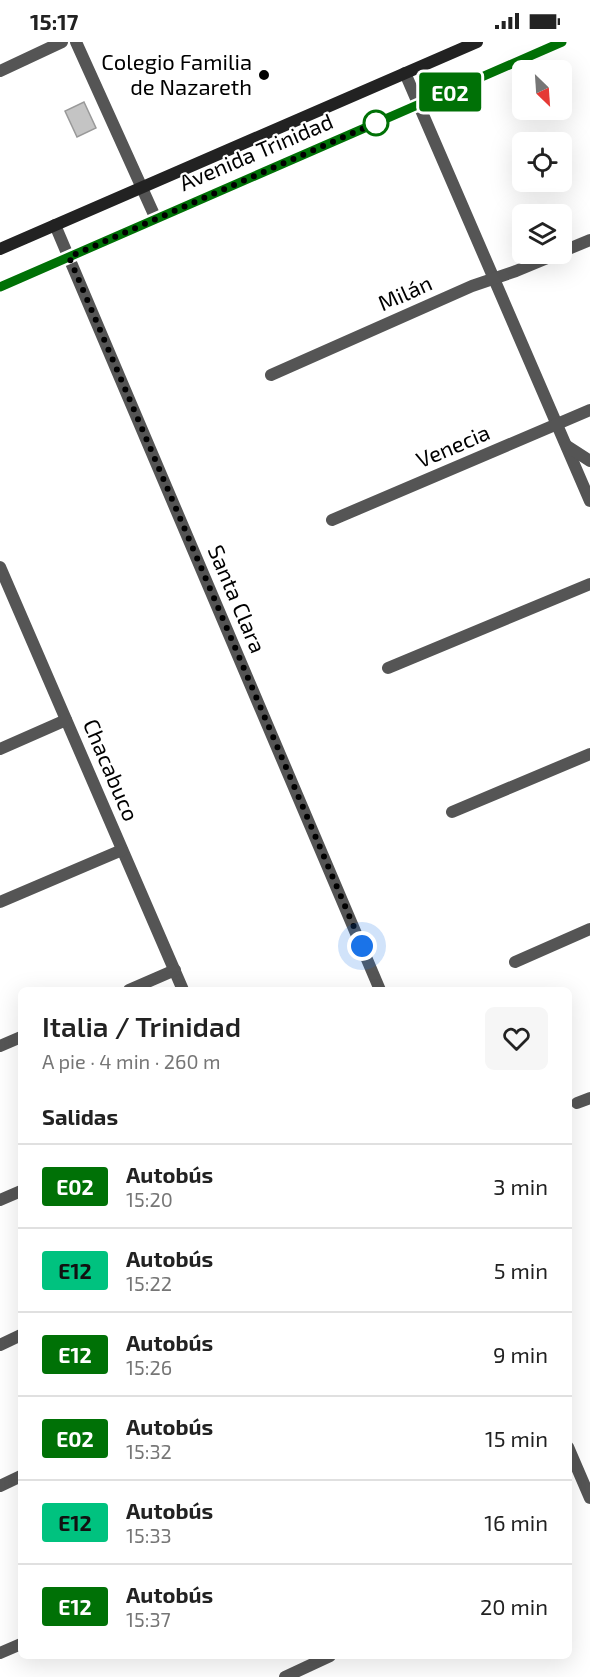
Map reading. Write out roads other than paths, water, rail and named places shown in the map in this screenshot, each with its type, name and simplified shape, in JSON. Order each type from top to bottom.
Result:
[{"type":"main road","name":"Avenida Trinidad","points":[[0,249],[477,42]]},
{"type":"main road","name":"Avenida Trinidad","points":[[0,287],[562,42]]},
{"type":"street","points":[[0,71],[62,42]]},
{"type":"street","points":[[76,42],[156,219]]},
{"type":"street","points":[[405,73],[590,501]]},
{"type":"street","name":"Santa Clara","points":[[55,225],[379,987]]},
{"type":"street","name":"Milán","points":[[572,248],[590,240]]},
{"type":"street","name":"Milán","points":[[271,375],[472,286],[532,264]]},
{"type":"street","name":"Venecia","points":[[332,520],[590,410]]},
{"type":"street","points":[[567,446],[590,461]]},
{"type":"street","name":"Chacabuco","points":[[0,567],[5,593],[66,720],[182,987]]},
{"type":"street","points":[[388,668],[590,584]]},
{"type":"street","points":[[0,749],[66,720]]},
{"type":"street","points":[[452,812],[590,754]]},
{"type":"street","points":[[0,902],[122,850]]},
{"type":"street","points":[[515,962],[590,929]]},
{"type":"street","points":[[136,987],[175,970]]},
{"type":"street","points":[[0,1046],[18,1038]]},
{"type":"street","points":[[577,1103],[590,1098]]},
{"type":"street","points":[[0,1200],[18,1192]]},
{"type":"street","points":[[0,1345],[18,1336]]},
{"type":"street","points":[[572,1456],[590,1498]]},
{"type":"street","points":[[0,1486],[18,1477]]},
{"type":"street","points":[[0,1653],[18,1645]]},
{"type":"street","points":[[285,1677],[324,1659]]},
{"type":"place","name":"Colegio Familia de Nazareth","points":[[264,75]]}]
